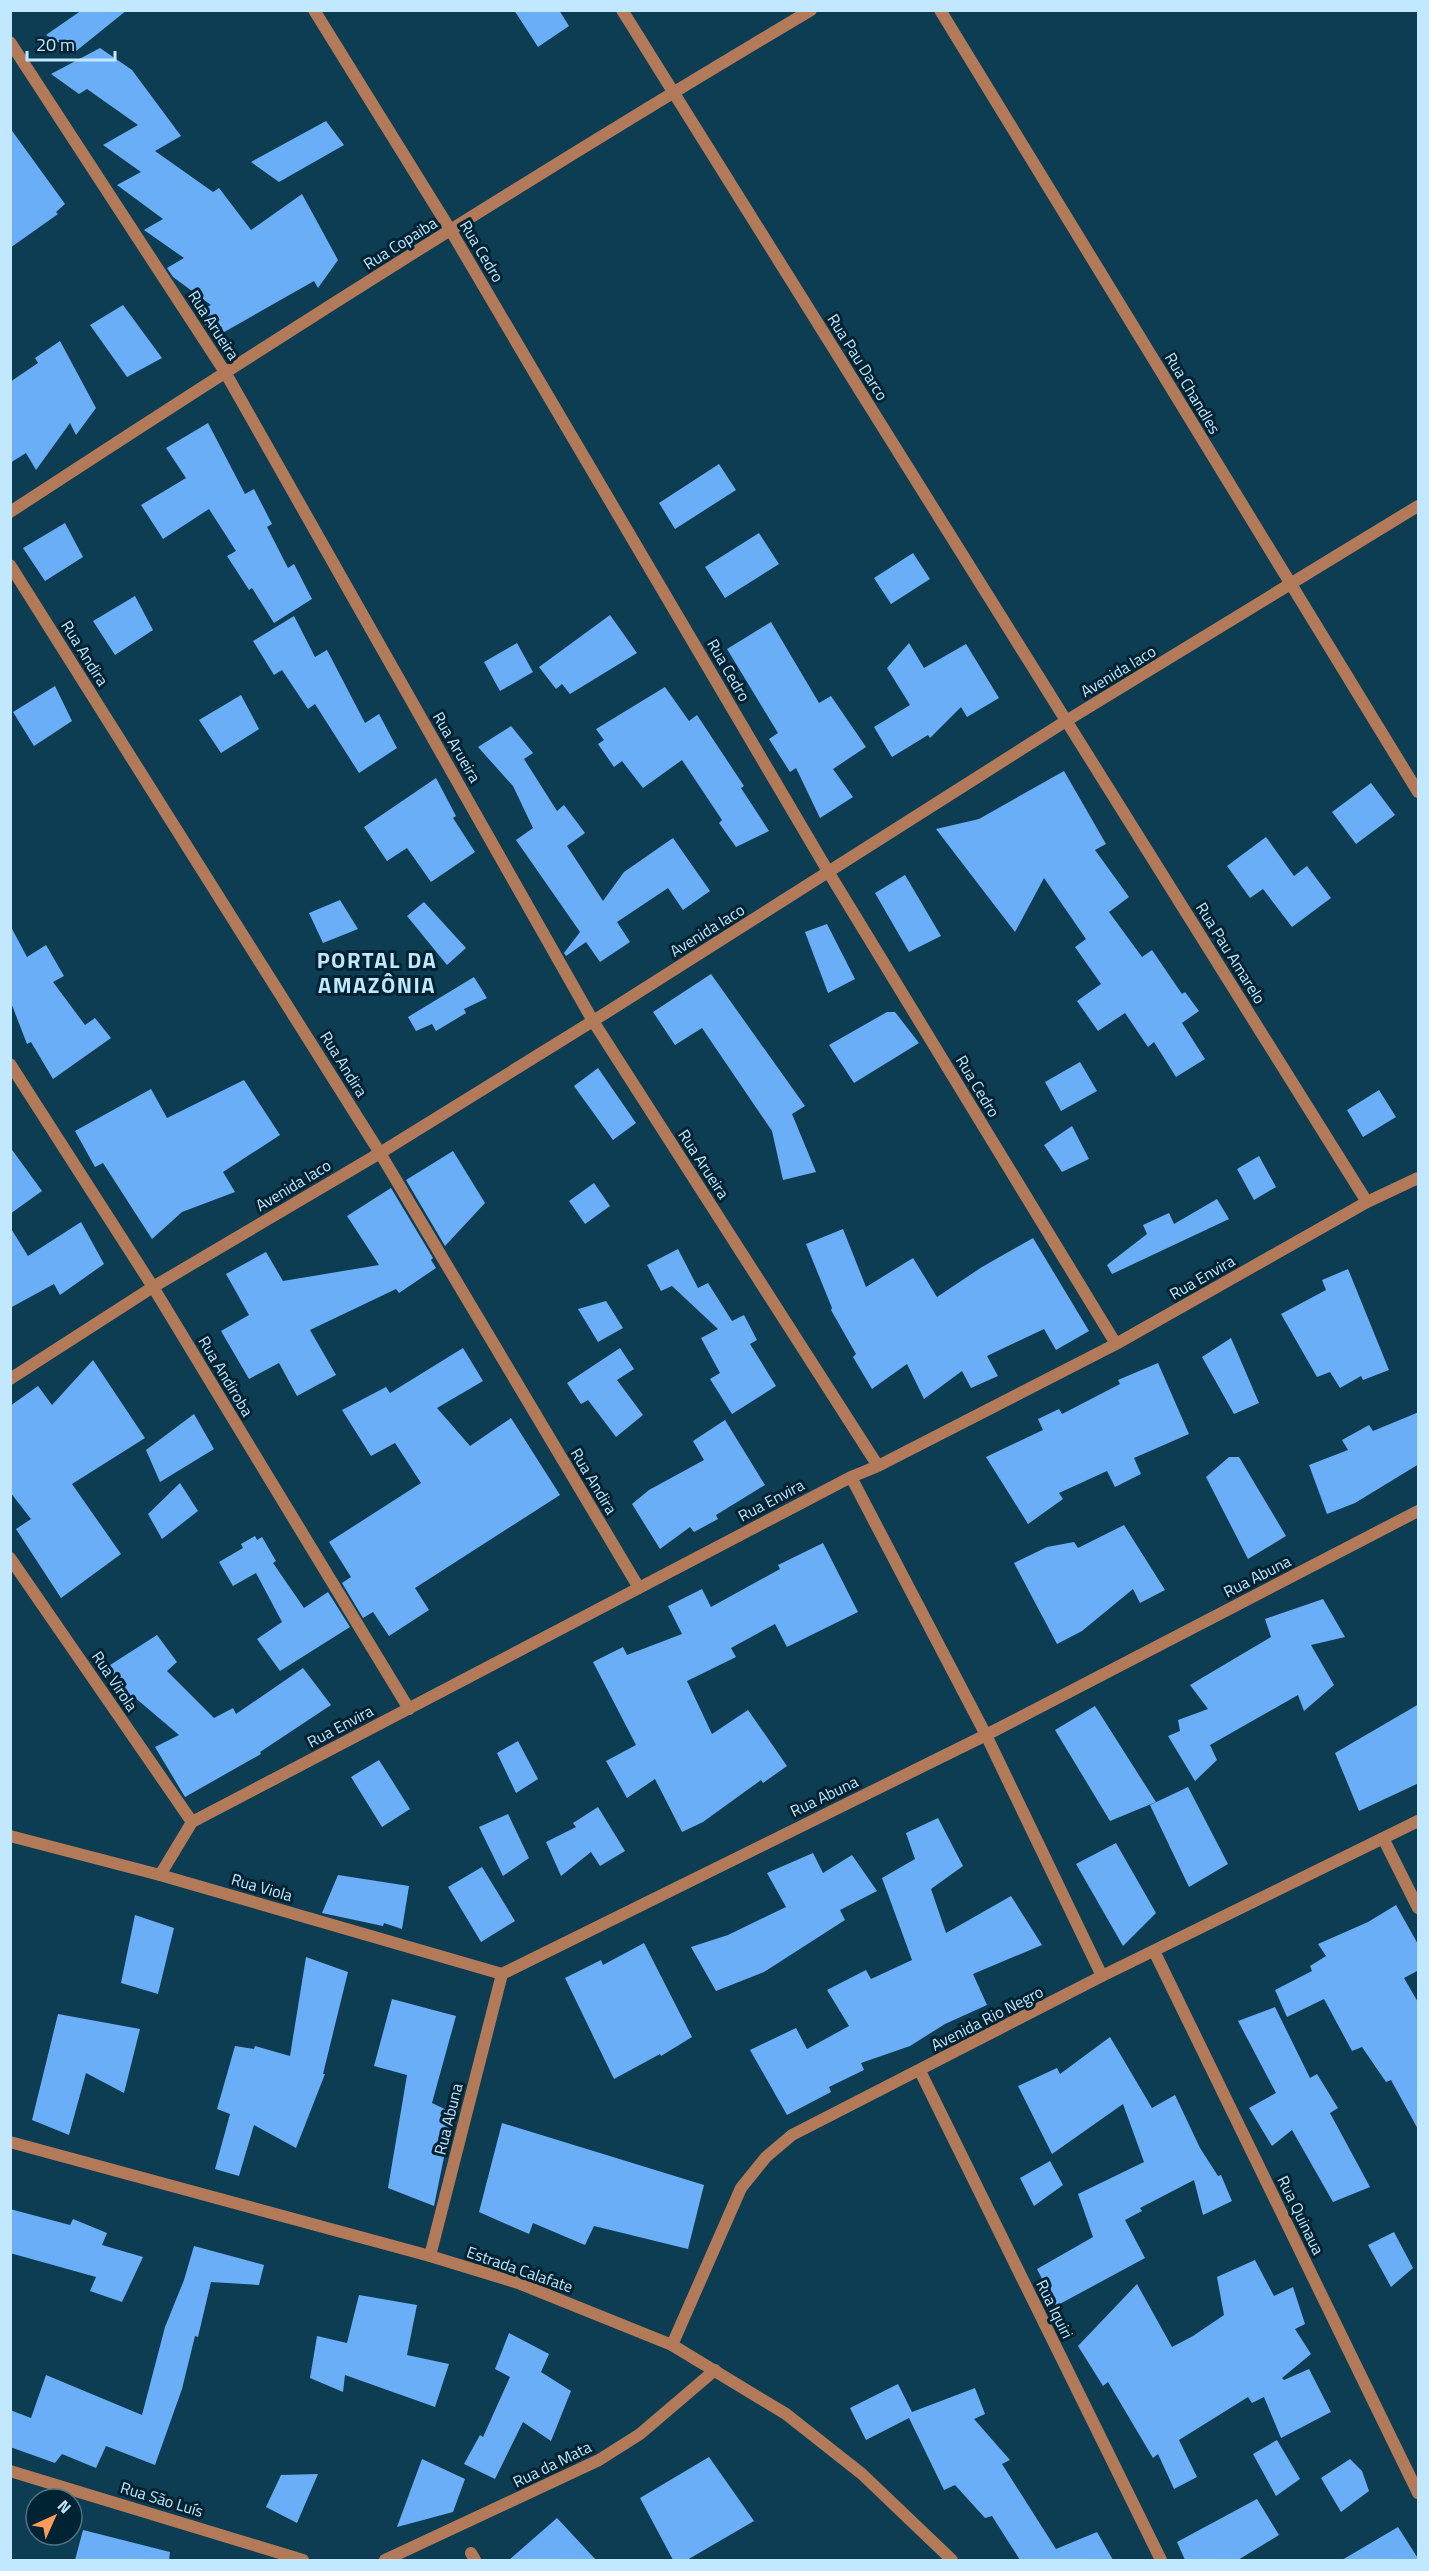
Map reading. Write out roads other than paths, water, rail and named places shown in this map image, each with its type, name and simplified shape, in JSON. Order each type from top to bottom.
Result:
[{"type":"street","name":"Rua Cedro","points":[[314,10],[451,231],[829,873],[1116,1344]]},
{"type":"street","name":"Rua Pau Darco","points":[[622,10],[1066,721]]},
{"type":"street","name":"Rua Copaiba","points":[[10,512],[225,372],[673,93],[811,10]]},
{"type":"street","name":"Rua Chandles","points":[[940,10],[1419,792]]},
{"type":"street","name":"Rua Arueira","points":[[10,42],[225,372],[593,1021],[878,1466]]},
{"type":"street","name":"Avenida Iaco","points":[[10,1379],[153,1287],[380,1153],[593,1021],[1066,721],[1419,506]]},
{"type":"street","name":"Rua Andira","points":[[10,565],[380,1153],[639,1588]]},
{"type":"street","name":"Rua Pau Amarelo","points":[[1066,721],[1367,1202]]},
{"type":"street","name":"Rua Andiroba","points":[[10,1064],[153,1287],[409,1709]]},
{"type":"street","name":"Rua Envira","points":[[192,1822],[850,1477],[878,1466],[1116,1344],[1367,1202],[1419,1178]]},
{"type":"street","points":[[850,1477],[986,1735],[1102,1976]]},
{"type":"street","name":"Rua Abuna","points":[[430,2256],[502,1974],[986,1735],[1419,1511]]},
{"type":"street","name":"Rua Virola","points":[[10,1558],[192,1822]]},
{"type":"street","name":"Avenida Rio Negro","points":[[672,2346],[741,2188],[766,2157],[792,2135],[1102,1976],[1419,1821]]},
{"type":"street","points":[[160,1875],[192,1822]]},
{"type":"street","name":"Rua Viola","points":[[10,1836],[160,1875],[502,1974]]},
{"type":"street","points":[[1383,1838],[1419,1908]]},
{"type":"street","name":"Rua Quinaua","points":[[1154,1951],[1419,2493]]},
{"type":"street","name":"Rua Iquiri","points":[[920,2071],[1161,2560]]},
{"type":"street","name":"Estrada Calafate","points":[[10,2142],[430,2256],[518,2283],[672,2346],[786,2414],[862,2474],[952,2560]]},
{"type":"street","name":"Rua da Mata","points":[[385,2560],[599,2460],[640,2434],[715,2370]]},
{"type":"street","name":"Rua São Luís","points":[[10,2471],[303,2560]]},
{"type":"district","name":"PORTAL DA AMAZÔNIA","points":[[377,972]]}]
